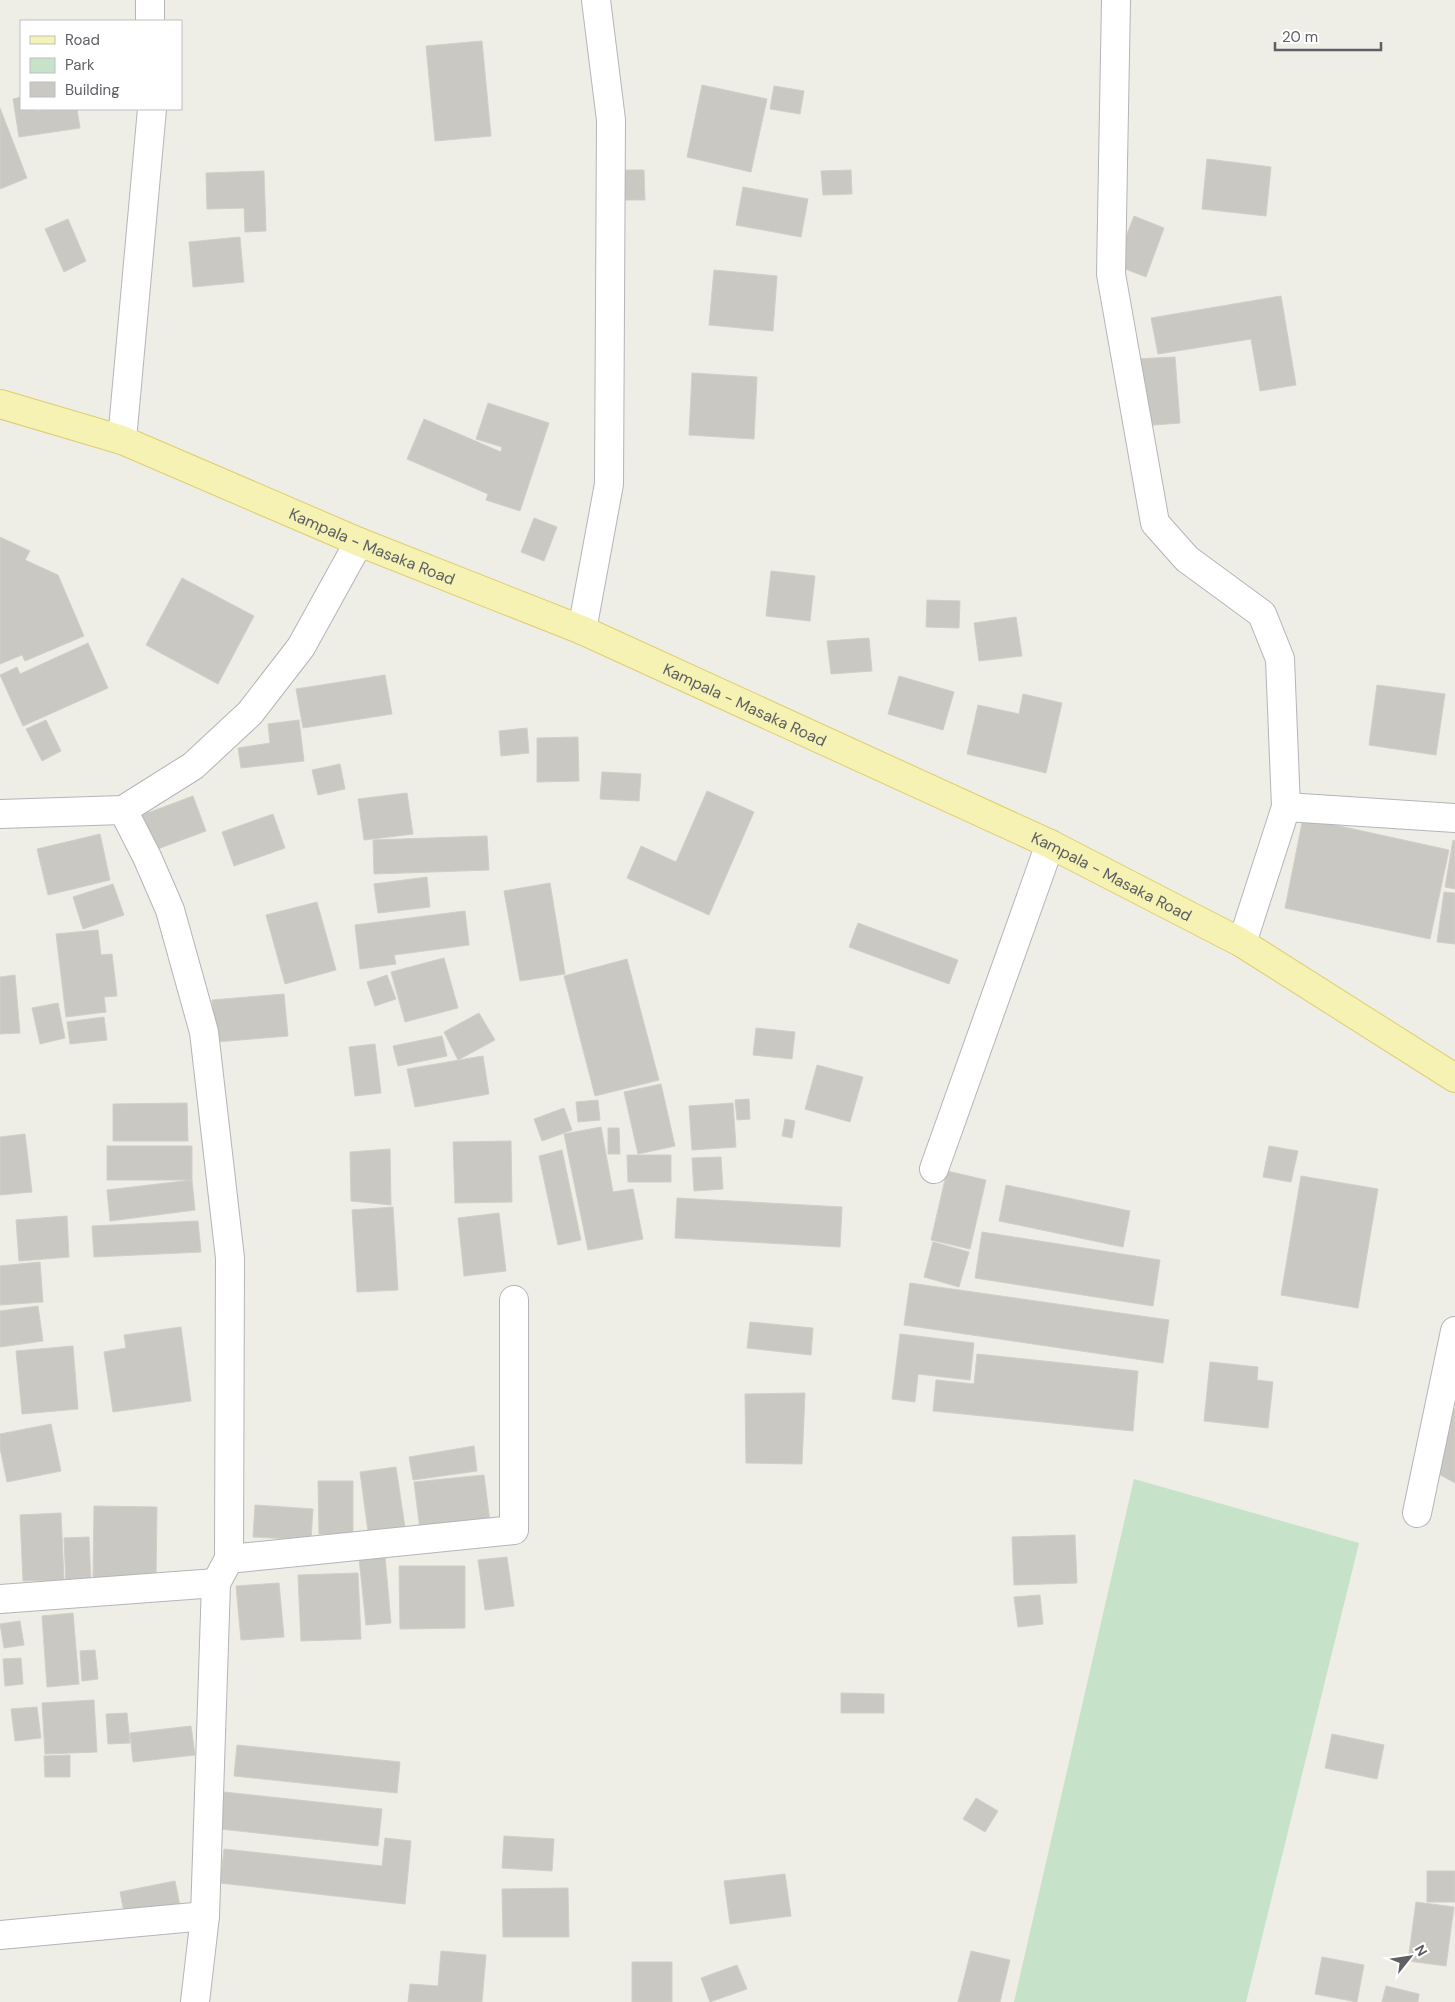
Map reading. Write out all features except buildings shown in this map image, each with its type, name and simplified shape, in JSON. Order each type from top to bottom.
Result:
[{"type":"main road","name":"Kampala - Masaka Road","points":[[0,404],[122,440],[359,542],[582,630],[1050,844],[1242,944],[1455,1078]]},
{"type":"street","points":[[150,0],[150,20]]},
{"type":"street","points":[[582,630],[609,484],[612,120],[596,0]]},
{"type":"street","points":[[1116,0],[1111,274],[1155,523],[1187,559],[1262,614],[1280,659],[1286,807],[1242,944]]},
{"type":"street","points":[[122,440],[152,110]]},
{"type":"street","points":[[0,814],[123,810],[193,766],[250,713],[301,647],[359,542]]},
{"type":"street","points":[[1286,807],[1455,818]]},
{"type":"street","points":[[123,810],[147,856],[170,910],[204,1032],[230,1258],[229,1558],[216,1583],[206,1916],[195,2002]]},
{"type":"street","points":[[934,1169],[1050,844]]},
{"type":"street","points":[[229,1558],[514,1530],[514,1300]]},
{"type":"street","points":[[1417,1513],[1455,1331]]},
{"type":"street","points":[[0,1599],[216,1583]]},
{"type":"street","points":[[0,1935],[206,1916]]},
{"type":"green space","points":[[1134,1479],[1359,1543],[1246,2002],[1014,2002]]}]
